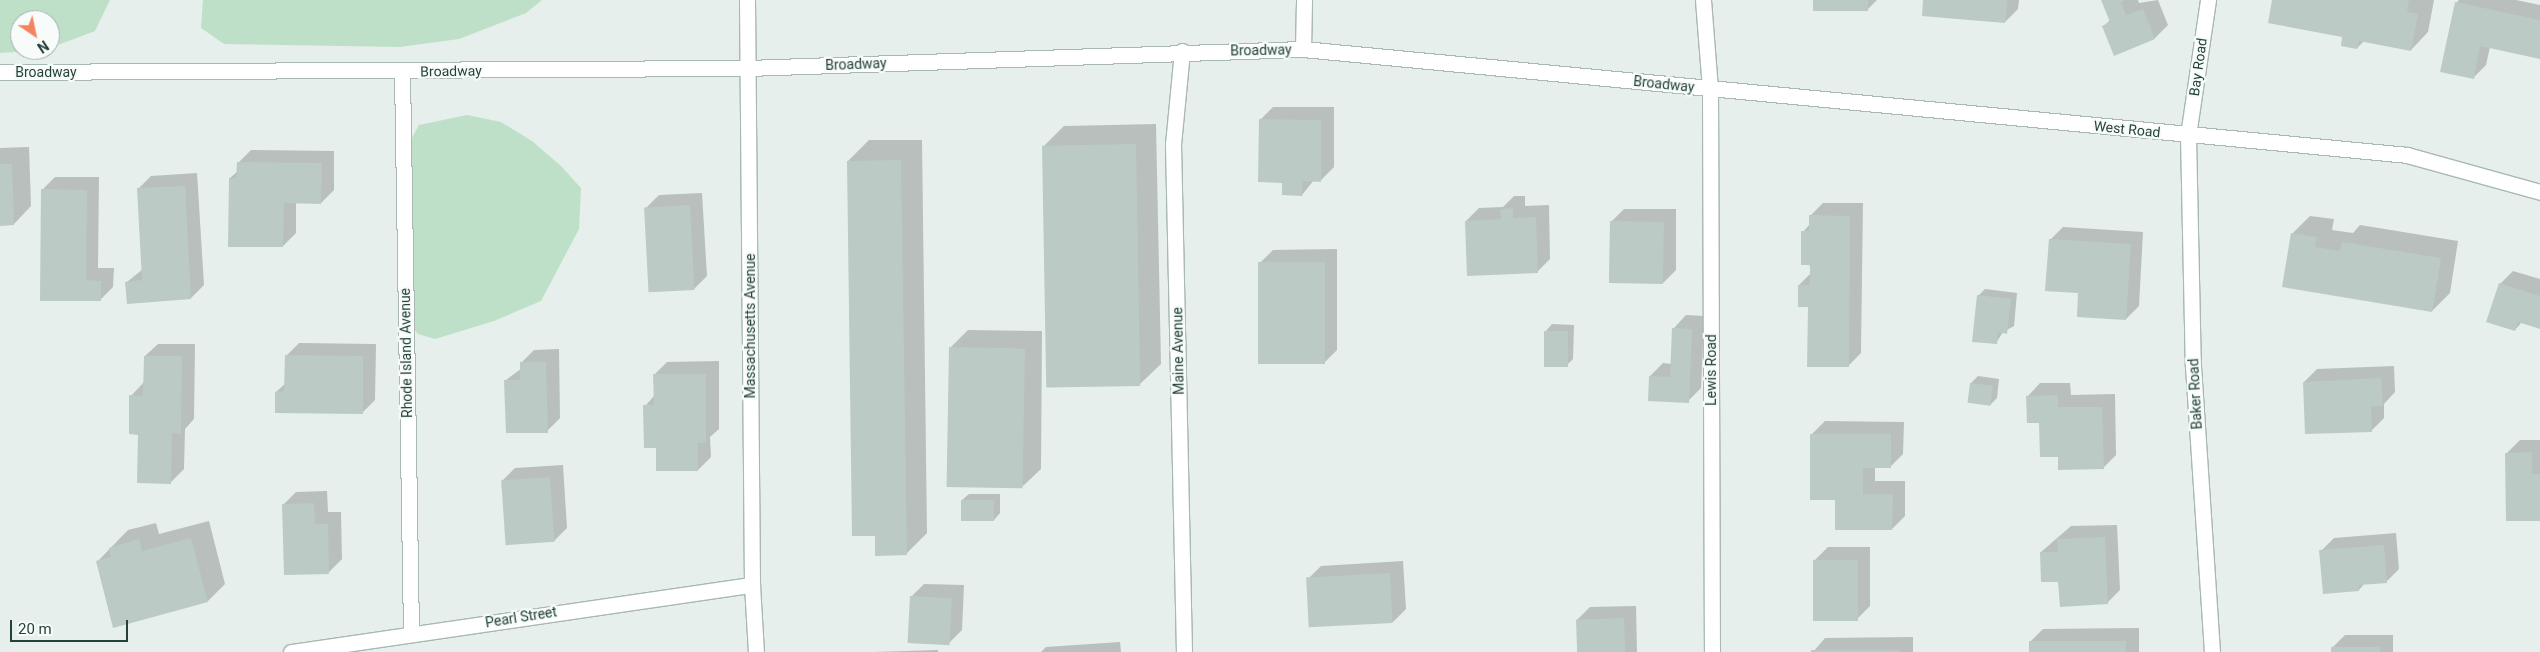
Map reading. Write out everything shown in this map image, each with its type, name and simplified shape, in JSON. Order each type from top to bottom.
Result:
[{"type":"street","name":"Massachusetts Avenue","points":[[746,0],[752,584],[756,652]]},
{"type":"street","points":[[1303,49],[1304,0]]},
{"type":"street","name":"Lewis Road","points":[[1703,0],[1710,88],[1712,652]]},
{"type":"street","name":"Bay Road","points":[[2188,135],[2208,0]]},
{"type":"street","name":"Broadway","points":[[0,72],[402,72],[747,68],[1182,51],[1303,49],[1710,88]]},
{"type":"street","name":"Maine Avenue","points":[[1182,51],[1173,144],[1184,652]]},
{"type":"street","name":"Rhode Island Avenue","points":[[402,72],[411,634]]},
{"type":"street","name":"West Road","points":[[1710,88],[2407,155],[2540,192]]},
{"type":"street","name":"Baker Road","points":[[2188,135],[2193,366],[2212,652]]},
{"type":"street","name":"Pearl Street","points":[[291,652],[752,584]]},
{"type":"green space","points":[[0,0],[110,0],[95,31],[60,44],[60,10],[10,10],[10,52],[0,53]]},
{"type":"green space","points":[[203,0],[542,0],[526,13],[459,39],[400,47],[224,44],[201,28]]},
{"type":"green space","points":[[467,115],[501,122],[532,141],[561,166],[581,188],[579,229],[541,301],[494,321],[435,339],[418,334],[407,320],[403,154],[419,125]]},
{"type":"building","points":[[1813,0],[1868,0],[1868,11],[1813,11]]},
{"type":"building","points":[[1923,0],[2007,0],[2005,23],[1922,16]]},
{"type":"building","points":[[2101,0],[2126,0],[2121,2],[2126,15],[2143,9],[2155,39],[2114,56],[2102,26],[2110,22]]},
{"type":"building","points":[[2272,0],[2409,0],[2407,12],[2418,14],[2411,51],[2359,41],[2357,49],[2341,46],[2342,37],[2268,23]]},
{"type":"building","points":[[2455,2],[2540,20],[2540,59],[2480,46],[2474,79],[2440,72]]},
{"type":"building","points":[[1259,119],[1321,120],[1321,182],[1302,181],[1302,196],[1282,195],[1282,183],[1258,182]]},
{"type":"building","points":[[1136,144],[1140,386],[1046,388],[1042,146]]},
{"type":"building","points":[[901,160],[907,555],[875,556],[875,536],[852,536],[847,161]]},
{"type":"building","points":[[237,162],[322,163],[321,204],[284,203],[283,247],[228,247],[229,178],[236,178]]},
{"type":"building","points":[[0,164],[12,164],[14,225],[0,226]]},
{"type":"building","points":[[185,186],[191,299],[127,304],[125,282],[142,280],[137,188]]},
{"type":"building","points":[[41,189],[87,190],[86,280],[101,281],[101,301],[40,301]]},
{"type":"building","points":[[690,205],[694,290],[649,292],[644,207]]},
{"type":"building","points":[[1513,208],[1513,218],[1536,217],[1538,273],[1467,276],[1465,221],[1501,219],[1500,209]]},
{"type":"building","points":[[1809,215],[1850,216],[1849,367],[1807,367],[1808,307],[1798,307],[1798,285],[1810,285],[1810,265],[1801,265],[1801,231],[1809,231]]},
{"type":"building","points":[[1610,221],[1664,222],[1663,284],[1609,283]]},
{"type":"building","points":[[2291,233],[2317,237],[2315,247],[2340,251],[2342,242],[2441,258],[2432,312],[2282,287]]},
{"type":"building","points":[[2049,239],[2131,244],[2126,320],[2077,317],[2078,293],[2045,291]]},
{"type":"building","points":[[1258,262],[1325,262],[1325,364],[1258,364]]},
{"type":"building","points":[[2499,283],[2540,296],[2540,329],[2518,322],[2515,331],[2486,322]]},
{"type":"building","points":[[1977,295],[2011,299],[2007,334],[1998,332],[1997,344],[1972,342]]},
{"type":"building","points":[[1672,328],[1692,329],[1689,403],[1648,401],[1649,376],[1670,377]]},
{"type":"building","points":[[1544,331],[1568,331],[1568,367],[1544,367]]},
{"type":"building","points":[[949,347],[1025,348],[1023,488],[947,487]]},
{"type":"building","points":[[285,355],[363,356],[363,414],[275,413],[275,392],[284,391]]},
{"type":"building","points":[[144,356],[182,356],[181,434],[172,433],[171,484],[137,483],[138,435],[129,434],[129,395],[143,396]]},
{"type":"building","points":[[520,362],[546,362],[548,433],[506,433],[504,380],[520,380]]},
{"type":"building","points":[[653,374],[706,374],[706,443],[698,443],[698,471],[656,471],[656,448],[644,448],[643,405],[654,405]]},
{"type":"building","points":[[2381,378],[2383,406],[2371,406],[2372,432],[2305,434],[2303,382]]},
{"type":"building","points":[[1970,383],[1993,386],[1990,406],[1968,403]]},
{"type":"building","points":[[2058,395],[2058,407],[2102,407],[2104,469],[2058,470],[2058,457],[2040,457],[2039,423],[2027,423],[2026,396]]},
{"type":"building","points":[[1810,434],[1891,434],[1891,468],[1863,468],[1863,494],[1893,494],[1892,530],[1835,530],[1835,500],[1810,500]]},
{"type":"building","points":[[2532,452],[2532,474],[2540,474],[2540,521],[2506,521],[2505,453]]},
{"type":"building","points":[[550,477],[555,542],[506,545],[501,480]]},
{"type":"building","points":[[961,500],[994,500],[994,521],[961,521]]},
{"type":"building","points":[[314,503],[315,524],[328,524],[329,574],[284,575],[282,504]]},
{"type":"building","points":[[2105,537],[2108,604],[2060,607],[2058,582],[2041,582],[2040,552],[2058,552],[2057,539]]},
{"type":"building","points":[[191,538],[208,602],[113,628],[96,561],[111,557],[109,548],[139,539],[142,551]]},
{"type":"building","points":[[2384,545],[2387,583],[2359,585],[2359,591],[2323,594],[2319,550]]},
{"type":"building","points":[[1813,560],[1858,560],[1858,621],[1813,621]]},
{"type":"building","points":[[1390,573],[1393,623],[1309,627],[1306,577]]},
{"type":"building","points":[[910,596],[952,598],[949,645],[908,643]]},
{"type":"building","points":[[1624,618],[1625,652],[1577,652],[1576,620]]},
{"type":"building","points":[[2029,641],[2126,641],[2126,652],[2029,652]]},
{"type":"building","points":[[2331,647],[2380,647],[2380,652],[2331,652]]},
{"type":"building","points":[[1811,650],[1900,650],[1900,652],[1811,652]]}]
